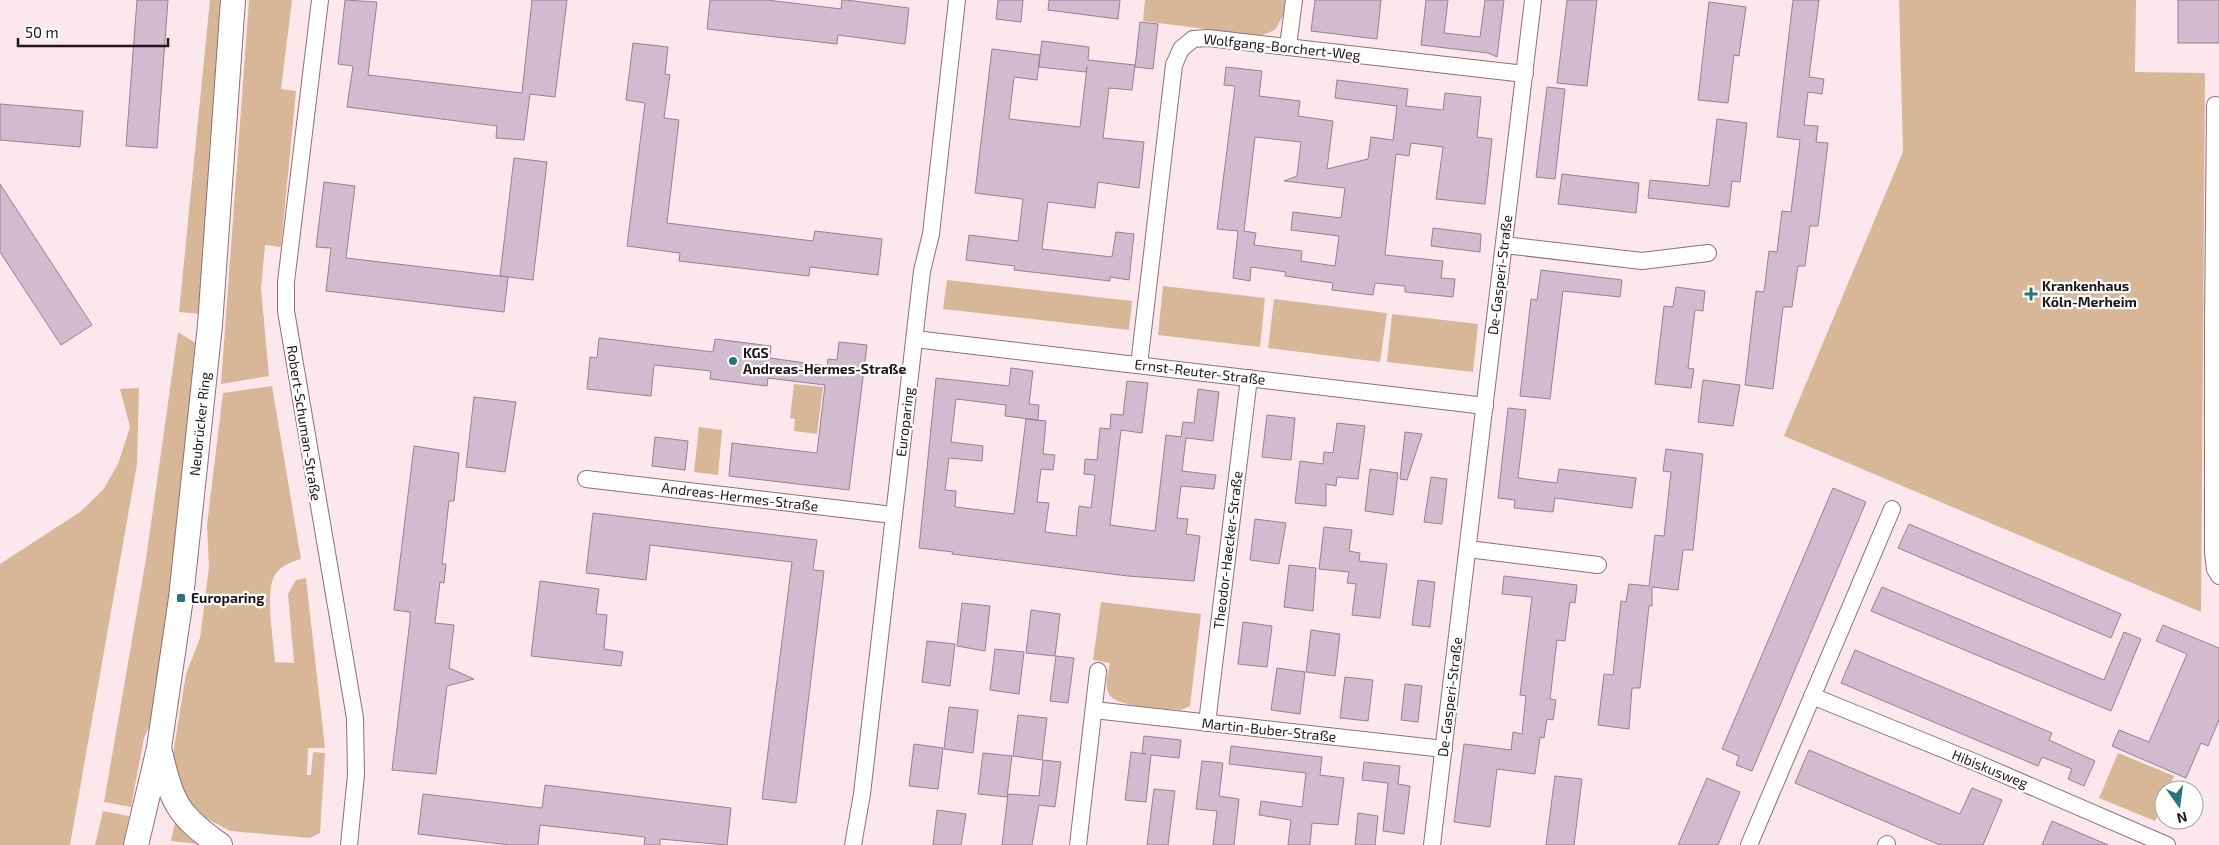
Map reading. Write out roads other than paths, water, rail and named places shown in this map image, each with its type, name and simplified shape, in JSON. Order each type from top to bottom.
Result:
[{"type":"main road","name":"Neubrücker Ring","points":[[136,845],[159,748],[181,598],[210,324],[233,0]]},
{"type":"main road","points":[[159,748],[173,798],[185,817],[220,845]]},
{"type":"street","name":"Robert-Schuman-Straße","points":[[320,0],[286,282],[286,311],[355,718],[356,775],[349,845]]},
{"type":"street","name":"Europaring","points":[[853,845],[862,794],[922,271],[931,234],[957,0]]},
{"type":"street","points":[[1288,46],[1294,0]]},
{"type":"street","name":"De-Gasperi-Straße","points":[[1432,845],[1533,0]]},
{"type":"street","name":"Wolfgang-Borchert-Weg","points":[[1139,365],[1174,65],[1181,49],[1193,39],[1208,38],[1288,46],[1524,74]]},
{"type":"street","points":[[2215,105],[2216,326],[2213,552],[2215,568],[2219,576]]},
{"type":"street","points":[[1504,244],[1642,260],[1708,254]]},
{"type":"street","name":"Ernst-Reuter-Straße","points":[[915,339],[1485,406]]},
{"type":"street","name":"Theodor-Haecker-Straße","points":[[1207,722],[1249,378]]},
{"type":"street","name":"Andreas-Hermes-Straße","points":[[586,479],[893,515]]},
{"type":"street","points":[[1749,845],[1892,510]]},
{"type":"street","points":[[1468,549],[1598,564]]},
{"type":"street","points":[[1078,845],[1098,671]]},
{"type":"street","name":"Hibiskusweg","points":[[1812,696],[2039,789],[2167,845]]},
{"type":"street","name":"Martin-Buber-Straße","points":[[1094,710],[1444,749]]},
{"type":"place","name":"Krankenhaus Köln-Merheim","points":[[2031,294]]},
{"type":"place","name":"KGS Andreas-Hermes-Straße","points":[[733,361]]},
{"type":"place","name":"Europaring","points":[[181,598]]}]
